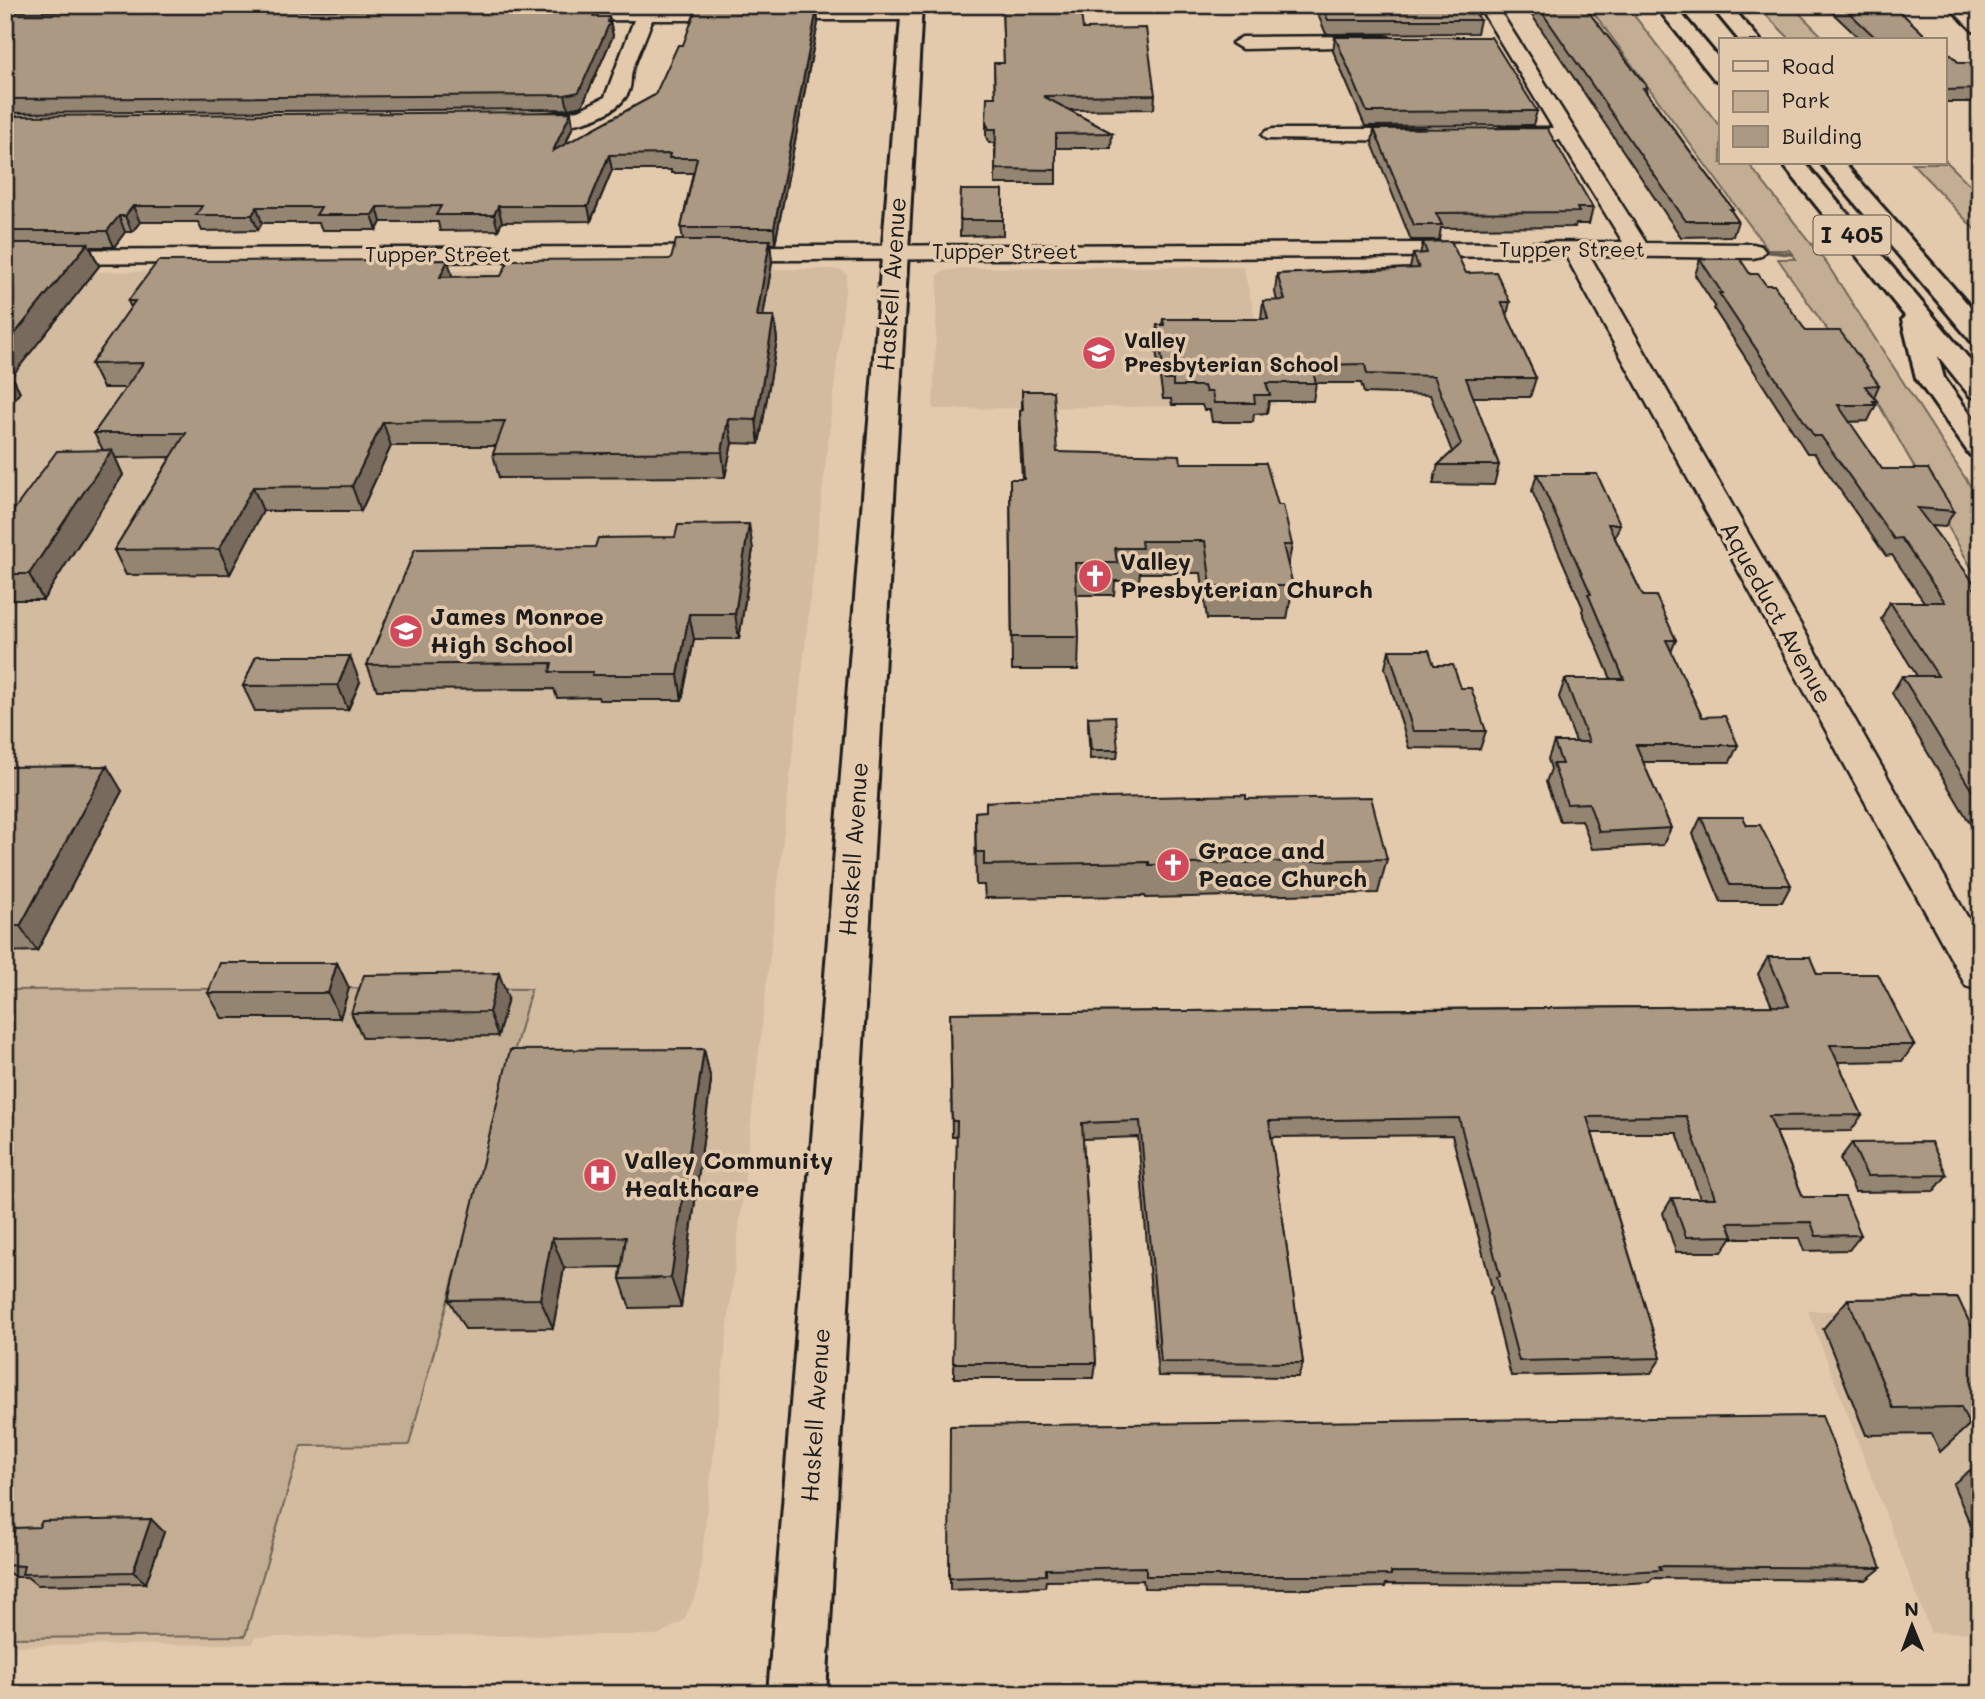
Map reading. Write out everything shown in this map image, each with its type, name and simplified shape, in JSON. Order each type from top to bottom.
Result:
[{"type":"main road","points":[[1664,5],[1719,73]]},
{"type":"main road","points":[[1683,5],[1719,47]]},
{"type":"main road","name":"Haskell Avenue","points":[[797,1694],[912,10]]},
{"type":"main road","points":[[1711,10],[1725,38]]},
{"type":"main road","points":[[1711,10],[1747,38]]},
{"type":"main road","name":"I 405","points":[[1794,164],[1980,390]]},
{"type":"main road","points":[[1815,164],[1980,357]]},
{"type":"main road","points":[[1833,164],[1980,335]]},
{"type":"main road","name":"I 405","points":[[1860,164],[1964,280]]},
{"type":"main road","points":[[1912,308],[1930,378],[1980,449]]},
{"type":"street","points":[[1487,5],[1639,250]]},
{"type":"street","points":[[1957,6],[1980,7]]},
{"type":"street","points":[[1957,6],[1980,27]]},
{"type":"street","points":[[534,15],[648,10],[912,10]]},
{"type":"street","points":[[496,120],[551,121],[597,112],[608,106],[619,93],[621,75],[648,10]]},
{"type":"street","points":[[1242,43],[1399,42]]},
{"type":"street","points":[[1482,42],[1510,42]]},
{"type":"street","points":[[1485,135],[1567,134]]},
{"type":"street","points":[[1273,135],[1443,135]]},
{"type":"street","name":"Tupper Street","points":[[5,257],[1574,249],[1753,251]]},
{"type":"street","name":"Aqueduct Avenue","points":[[1574,249],[1980,975]]},
{"type":"shaded area","name":"Valley Presbyterian School","points":[[1243,266],[1276,405],[933,409],[938,275],[941,272],[959,268]]},
{"type":"shaded area","name":"James Monroe High School","points":[[834,269],[847,275],[698,1590],[684,1620],[658,1635],[255,1637],[253,1644],[5,1646],[5,272]]},
{"type":"shaded area","points":[[1980,1310],[1980,1632],[1931,1633],[1808,1311]]},
{"type":"green space","points":[[1588,5],[1626,5],[1719,125],[1719,164],[1749,164],[1827,264],[1980,501],[1980,583],[1878,403],[1778,259],[1796,259],[1789,250],[1768,250]]},
{"type":"green space","points":[[1756,5],[1791,5],[1824,38],[1789,38]]},
{"type":"green space","points":[[1946,161],[1980,195],[1980,235],[1913,164],[1946,164]]},
{"type":"green space","points":[[531,989],[409,1445],[301,1446],[245,1636],[5,1638],[5,990]]},
{"type":"building","points":[[1002,5],[1080,5],[1083,29],[1146,28],[1155,95],[1043,96],[1112,133],[1056,134],[1056,170],[995,169],[996,129],[989,129],[986,122],[987,97],[995,97],[994,63],[1004,63]]},
{"type":"building","points":[[1322,5],[1471,5],[1480,20],[1328,20]]},
{"type":"building","points":[[1537,5],[1583,5],[1647,87],[1643,88],[1733,209],[1730,209],[1738,221],[1686,221]]},
{"type":"building","points":[[1841,5],[1893,5],[1928,38],[1876,38]]},
{"type":"building","points":[[597,9],[593,17],[609,17],[610,22],[579,92],[565,95],[5,99],[5,12]]},
{"type":"building","points":[[696,9],[817,9],[774,228],[681,228],[697,158],[669,158],[670,154],[609,155],[588,206],[498,206],[494,215],[436,215],[441,206],[377,207],[372,215],[316,215],[321,207],[257,207],[252,215],[196,215],[202,206],[133,206],[125,216],[119,216],[107,231],[5,231],[5,226],[14,216],[5,216],[5,116],[571,112],[553,151],[655,95],[678,45],[683,45]]},
{"type":"building","points":[[1335,37],[1491,37],[1537,111],[1367,112]]},
{"type":"building","points":[[1946,51],[1959,63],[1980,64],[1980,89],[1946,90]]},
{"type":"building","points":[[1547,128],[1593,208],[1577,208],[1579,212],[1436,213],[1442,225],[1414,225],[1374,129]]},
{"type":"building","points":[[961,190],[1003,190],[1003,220],[960,220]]},
{"type":"building","points":[[676,240],[770,240],[757,316],[774,316],[756,420],[728,419],[722,452],[493,454],[505,421],[383,422],[352,486],[253,487],[219,549],[114,550],[186,433],[94,433],[143,363],[91,364],[135,301],[128,301],[158,261],[448,260],[440,277],[501,276],[509,260],[671,259]]},
{"type":"building","points":[[1451,241],[1466,273],[1496,272],[1510,302],[1501,302],[1536,378],[1466,378],[1499,465],[1438,465],[1461,444],[1434,376],[1367,374],[1365,364],[1311,365],[1316,383],[1266,383],[1270,395],[1254,395],[1255,403],[1214,403],[1212,392],[1206,392],[1204,386],[1173,386],[1173,380],[1165,380],[1157,325],[1164,325],[1163,319],[1268,319],[1263,301],[1285,300],[1277,274],[1419,268],[1413,254],[1427,253],[1423,242]]},
{"type":"building","points":[[5,243],[88,243],[5,346]]},
{"type":"building","points":[[1700,259],[1740,259],[1750,274],[1758,274],[1766,285],[1774,285],[1806,331],[1840,331],[1879,385],[1865,386],[1877,401],[1873,401],[1876,405],[1838,405],[1882,469],[1928,469],[1954,511],[1917,508],[1978,588],[1974,588],[1980,596],[1980,804],[1902,676],[1938,676],[1890,602],[1945,602],[1901,538],[1894,539],[1821,436],[1814,436],[1719,293],[1722,293]]},
{"type":"building","points":[[1022,391],[1053,391],[1057,452],[1180,455],[1181,463],[1266,463],[1278,505],[1283,505],[1292,545],[1283,545],[1293,586],[1211,586],[1205,541],[1141,541],[1142,548],[1115,548],[1117,563],[1075,563],[1079,637],[1012,637],[1010,479],[1024,479],[1020,410],[1023,409]]},
{"type":"building","points":[[112,450],[29,574],[5,574],[5,559],[10,551],[5,552],[5,522],[57,451]]},
{"type":"building","points":[[1537,474],[1597,474],[1620,524],[1608,524],[1643,596],[1656,596],[1676,640],[1666,640],[1702,717],[1725,716],[1738,745],[1636,745],[1671,828],[1599,832],[1589,803],[1567,804],[1553,764],[1562,764],[1554,742],[1589,742],[1565,679],[1624,679],[1588,594],[1591,594]]},
{"type":"building","points":[[749,524],[735,614],[689,614],[678,675],[550,672],[552,663],[367,665],[415,549],[595,547],[598,538],[675,537],[678,525]]},
{"type":"building","points":[[1389,650],[1429,650],[1434,665],[1453,665],[1461,688],[1471,688],[1486,731],[1413,731]]},
{"type":"building","points":[[256,656],[350,656],[338,685],[243,686]]},
{"type":"building","points":[[1115,716],[1118,750],[1091,750],[1088,717]]},
{"type":"building","points":[[107,766],[20,926],[5,926],[5,767]]},
{"type":"building","points":[[1246,795],[1246,799],[1371,797],[1387,859],[1149,865],[1149,862],[984,865],[984,852],[976,852],[975,812],[986,811],[986,802]]},
{"type":"building","points":[[1701,817],[1743,817],[1747,825],[1760,825],[1791,885],[1730,885]]},
{"type":"building","points":[[1768,957],[1810,957],[1817,974],[1878,974],[1914,1045],[1830,1045],[1862,1115],[1769,1116],[1803,1197],[1845,1197],[1861,1235],[1816,1236],[1811,1222],[1728,1223],[1733,1236],[1686,1237],[1672,1198],[1715,1198],[1686,1116],[1587,1117],[1661,1358],[1519,1361],[1459,1118],[1269,1121],[1303,1363],[1161,1362],[1140,1121],[1082,1123],[1096,1363],[953,1363],[957,1121],[952,1121],[950,1013],[1789,1006]]},
{"type":"building","points":[[220,963],[337,963],[328,993],[208,993]]},
{"type":"building","points":[[499,973],[489,1012],[351,1013],[364,975]]},
{"type":"building","name":"Valley Community Healthcare","points":[[704,1049],[671,1278],[620,1279],[626,1237],[552,1238],[540,1299],[449,1300],[510,1050]]},
{"type":"building","points":[[1931,1142],[1947,1175],[1867,1176],[1852,1143]]},
{"type":"building","points":[[1958,1298],[1980,1345],[1980,1408],[1969,1425],[1961,1407],[1893,1408],[1848,1299]]},
{"type":"building","points":[[1822,1416],[1881,1568],[1659,1566],[1661,1570],[1606,1573],[1391,1572],[1391,1575],[1146,1576],[1146,1567],[1046,1569],[1046,1575],[949,1578],[950,1426]]},
{"type":"building","points":[[151,1519],[133,1572],[22,1574],[24,1566],[5,1565],[5,1551],[15,1528],[39,1527],[42,1521]]},
{"type":"waterway","points":[[1753,251],[1792,254]]},
{"type":"place","name":"Valley Presbyterian School","points":[[1099,353]]},
{"type":"place","name":"Valley Presbyterian Church","points":[[1095,576]]},
{"type":"place","name":"James Monroe High School","points":[[406,631]]},
{"type":"place","name":"Grace and Peace Church","points":[[1173,865]]},
{"type":"place","name":"Valley Community Healthcare","points":[[600,1175]]}]
